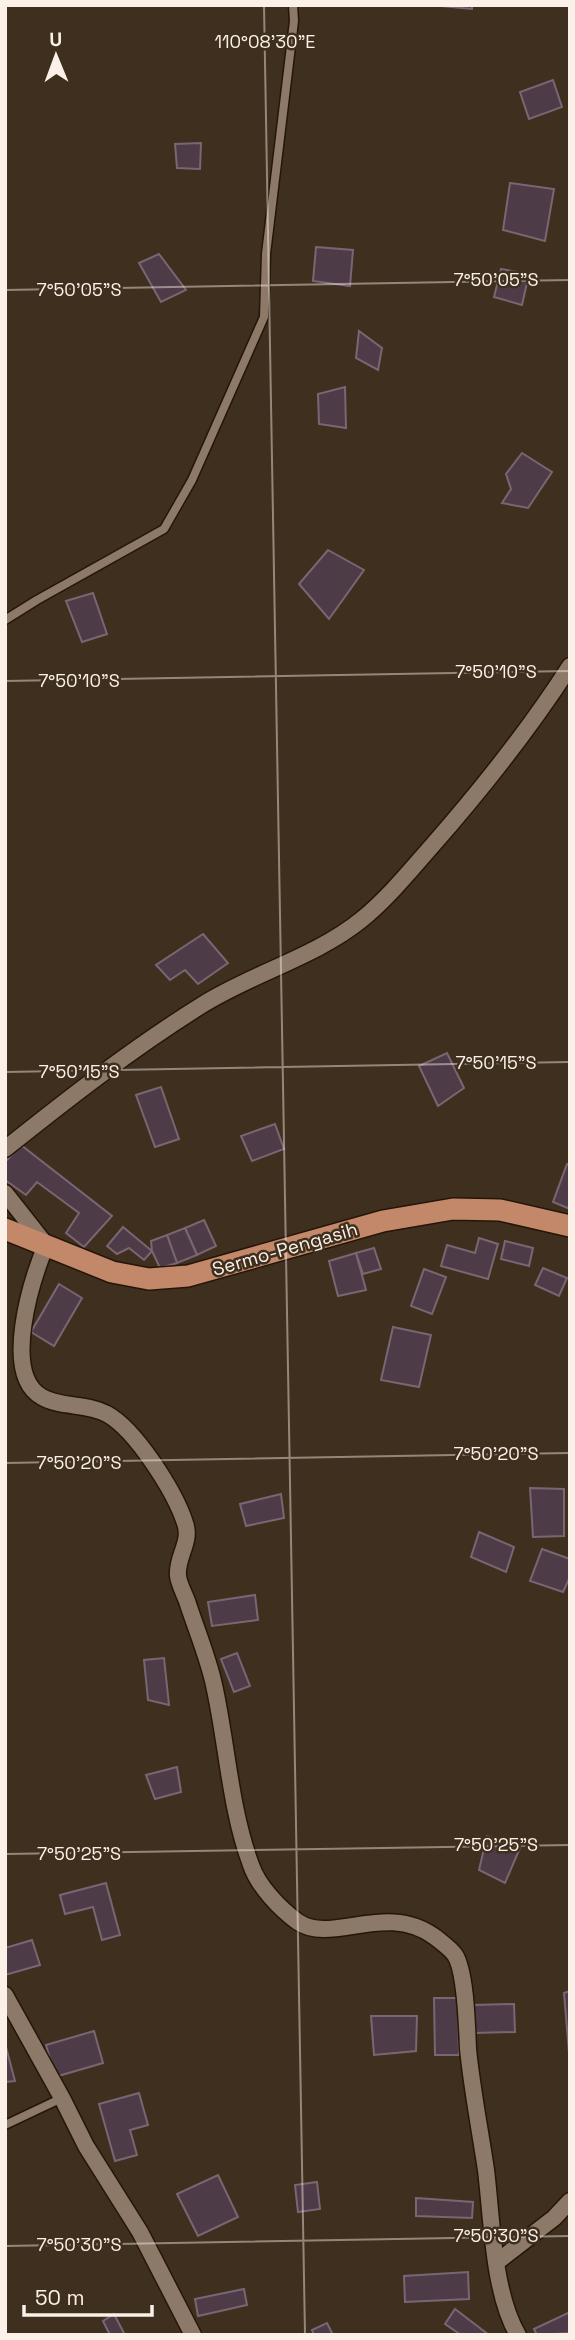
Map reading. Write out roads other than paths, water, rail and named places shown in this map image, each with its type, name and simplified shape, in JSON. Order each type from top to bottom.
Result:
[{"type":"main road","name":"Sermo-Pengasih","points":[[5,1229],[111,1272],[149,1279],[188,1276],[383,1221],[453,1209],[500,1210],[570,1226]]},
{"type":"street","points":[[5,1149],[100,1073],[204,1004],[320,945],[361,920],[405,877],[457,818],[540,712],[570,666]]},
{"type":"street","points":[[5,1193],[46,1245],[36,1268],[21,1346],[24,1378],[31,1389],[43,1398],[108,1414],[134,1438],[166,1483],[186,1525],[188,1541],[178,1574],[214,1683],[228,1766],[251,1867],[279,1904],[306,1926],[326,1929],[393,1921],[419,1927],[456,1956],[463,1983],[469,2056],[498,2278],[508,2319],[518,2335]]},
{"type":"street","points":[[5,1995],[86,2146],[140,2232],[193,2335]]},
{"type":"street","points":[[497,2262],[554,2218],[570,2201]]},
{"type":"lane","points":[[5,620],[164,529],[192,481],[264,317],[266,254],[285,104],[294,21],[293,5]]},
{"type":"lane","points":[[5,2126],[62,2098]]}]
